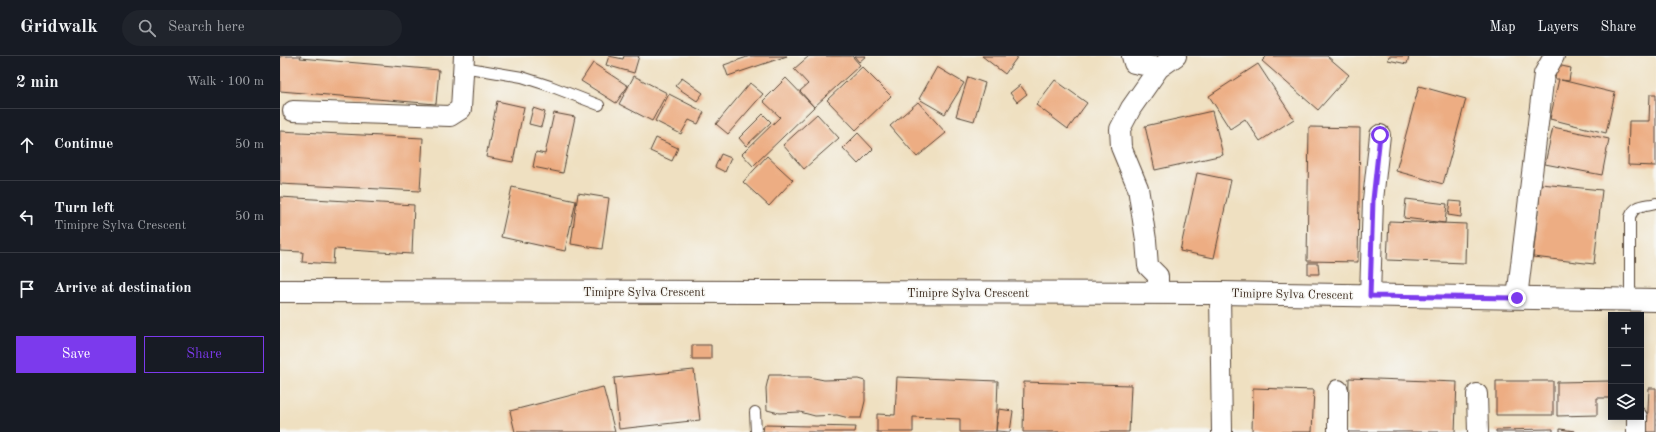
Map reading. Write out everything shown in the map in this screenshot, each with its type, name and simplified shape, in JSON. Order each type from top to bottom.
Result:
[{"type":"street","points":[[1132,56],[1134,63],[1159,68]]},
{"type":"street","points":[[1158,293],[1158,276],[1148,266],[1146,240],[1138,188],[1121,147],[1120,129],[1131,108],[1159,68],[1176,56]]},
{"type":"street","points":[[1517,298],[1544,74],[1554,56]]},
{"type":"street","points":[[293,111],[450,116],[461,109],[463,61]]},
{"type":"street","points":[[1370,296],[1373,200],[1380,135]]},
{"type":"street","name":"Timipre Sylva Crescent","points":[[280,291],[1220,293],[1656,300]]},
{"type":"street","points":[[1220,293],[1222,432]]},
{"type":"street","points":[[1338,390],[1338,432]]},
{"type":"street","points":[[1477,394],[1478,432]]},
{"type":"street","points":[[1637,420],[1637,432]]},
{"type":"lane","points":[[463,61],[550,86],[599,105]]},
{"type":"lane","points":[[1630,300],[1630,217],[1633,210],[1637,207],[1656,203]]},
{"type":"lane","points":[[755,412],[756,432]]},
{"type":"building","points":[[280,56],[301,56],[300,58],[439,70],[436,104],[280,91]]},
{"type":"building","points":[[609,56],[623,59],[624,56],[639,56],[634,73],[606,65]]},
{"type":"building","points":[[750,56],[787,56],[728,76],[724,65]]},
{"type":"building","points":[[809,56],[852,56],[860,65],[814,107],[800,91],[808,84],[794,69]]},
{"type":"building","points":[[854,56],[866,56],[859,62]]},
{"type":"building","points":[[982,56],[1018,56],[1005,74]]},
{"type":"building","points":[[1267,56],[1327,56],[1349,75],[1318,110],[1262,61]]},
{"type":"building","points":[[1389,56],[1409,56],[1407,64],[1388,60]]},
{"type":"building","points":[[593,63],[628,86],[616,103],[581,81]]},
{"type":"building","points":[[1258,64],[1294,119],[1260,141],[1245,119],[1230,129],[1209,96]]},
{"type":"building","points":[[1557,65],[1571,68],[1569,81],[1561,80],[1615,93],[1606,133],[1550,119],[1559,79],[1555,79]]},
{"type":"building","points":[[862,67],[891,96],[856,130],[827,100]]},
{"type":"building","points":[[937,67],[964,83],[945,114],[919,99]]},
{"type":"building","points":[[634,76],[667,93],[652,121],[619,104]]},
{"type":"building","points":[[968,77],[985,83],[974,121],[956,116]]},
{"type":"building","points":[[682,78],[703,93],[697,101],[675,86]]},
{"type":"building","points":[[786,78],[814,107],[753,166],[742,154],[780,117],[763,101]]},
{"type":"building","points":[[1055,80],[1087,103],[1068,129],[1036,105]]},
{"type":"building","points":[[750,83],[763,94],[728,134],[716,124]]},
{"type":"building","points":[[1020,85],[1027,94],[1017,102],[1010,93]]},
{"type":"building","points":[[1419,86],[1466,99],[1443,184],[1396,171]]},
{"type":"building","points":[[669,94],[704,112],[698,124],[689,120],[681,134],[655,121]]},
{"type":"building","points":[[1650,94],[1656,94],[1656,166],[1628,165],[1629,121],[1649,121]]},
{"type":"building","points":[[497,101],[524,107],[513,162],[486,157]]},
{"type":"building","points":[[918,102],[946,133],[917,157],[890,126]]},
{"type":"building","points":[[533,108],[545,112],[541,127],[529,124]]},
{"type":"building","points":[[1212,111],[1223,155],[1155,170],[1145,126]]},
{"type":"building","points":[[554,113],[575,117],[563,173],[533,167],[536,152],[545,154]]},
{"type":"building","points":[[763,114],[771,122],[746,146],[739,138]]},
{"type":"building","points":[[817,114],[839,138],[804,169],[783,145]]},
{"type":"building","points":[[1309,127],[1360,128],[1358,262],[1307,261]]},
{"type":"building","points":[[1553,127],[1609,139],[1602,175],[1545,164]]},
{"type":"building","points":[[280,131],[423,138],[420,191],[280,184]]},
{"type":"building","points":[[858,133],[873,149],[858,164],[843,148]]},
{"type":"building","points":[[656,138],[678,148],[672,161],[650,151]]},
{"type":"building","points":[[721,154],[731,158],[725,172],[715,167]]},
{"type":"building","points":[[767,156],[793,180],[769,206],[743,182]]},
{"type":"building","points":[[1197,173],[1231,180],[1214,258],[1180,251]]},
{"type":"building","points":[[1541,184],[1602,190],[1594,264],[1533,257]]},
{"type":"building","points":[[512,187],[576,201],[565,251],[501,237]]},
{"type":"building","points":[[578,193],[609,198],[602,249],[571,244]]},
{"type":"building","points":[[280,197],[414,205],[412,254],[334,249],[333,264],[302,262],[303,252],[280,251]]},
{"type":"building","points":[[1406,199],[1447,204],[1445,223],[1404,218]]},
{"type":"building","points":[[1450,201],[1462,202],[1461,217],[1448,215]]},
{"type":"building","points":[[1389,221],[1466,224],[1465,263],[1387,260]]},
{"type":"building","points":[[1308,263],[1318,263],[1319,274],[1308,274]]},
{"type":"building","points":[[692,345],[711,345],[711,359],[692,359]]},
{"type":"building","points":[[694,370],[700,420],[619,429],[614,378]]},
{"type":"building","points":[[769,375],[809,377],[824,380],[858,379],[865,381],[865,401],[861,418],[849,418],[837,415],[815,416],[800,412],[779,413],[767,410],[766,388]]},
{"type":"building","points":[[897,377],[998,381],[996,432],[960,432],[960,419],[913,417],[913,432],[877,432],[877,414],[895,415]]},
{"type":"building","points":[[1349,378],[1457,382],[1455,432],[1348,432]]},
{"type":"building","points":[[1496,381],[1553,381],[1553,415],[1496,415]]},
{"type":"building","points":[[1608,381],[1608,398],[1597,398],[1597,415],[1557,416],[1557,382]]},
{"type":"building","points":[[1024,382],[1131,385],[1129,432],[1023,432]]},
{"type":"building","points":[[603,387],[615,432],[515,432],[510,411]]},
{"type":"building","points":[[1253,388],[1314,390],[1312,432],[1252,432]]},
{"type":"building","points":[[1649,388],[1656,388],[1656,432],[1647,432]]},
{"type":"building","points":[[999,409],[1013,411],[1010,432],[996,431]]},
{"type":"building","points":[[764,425],[856,427],[855,432],[763,432]]},
{"type":"building","points":[[1553,429],[1553,432],[1496,432],[1496,430]]},
{"type":"building","points":[[1560,429],[1575,431],[1575,432],[1560,432]]},
{"type":"route","points":[[1380,135],[1373,200],[1370,296],[1517,298]]}]
